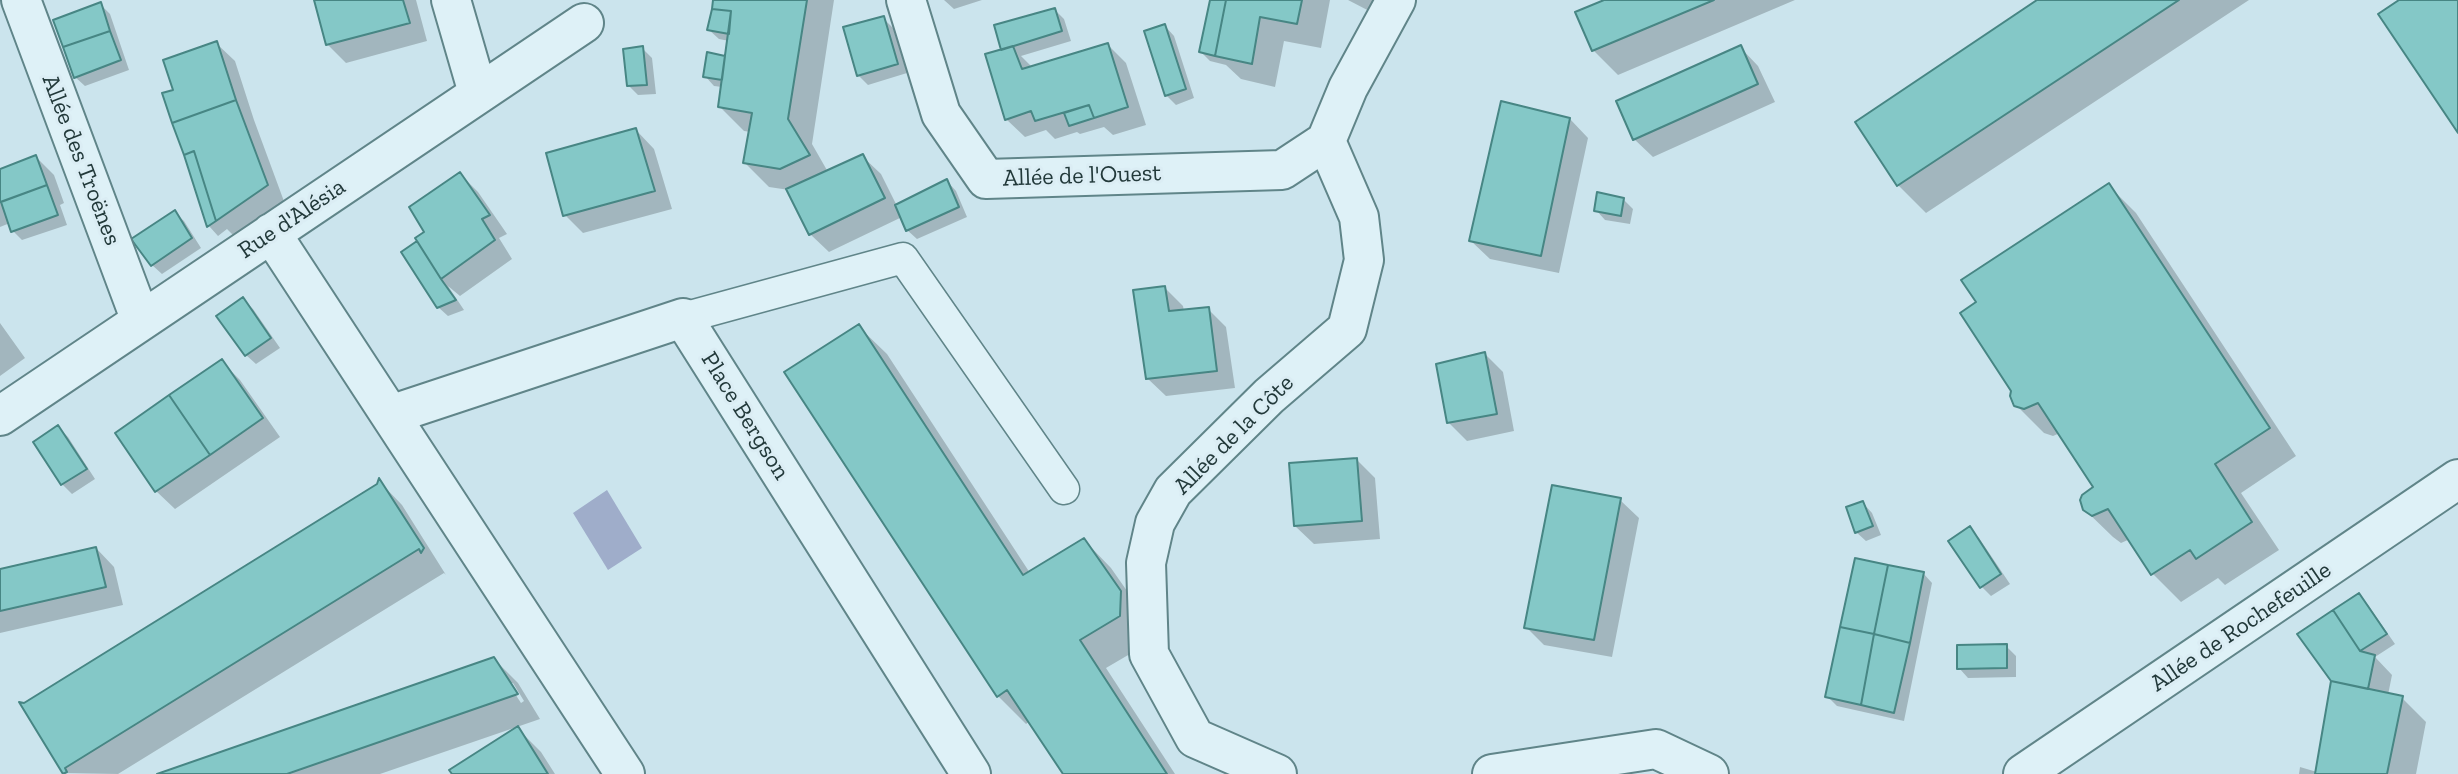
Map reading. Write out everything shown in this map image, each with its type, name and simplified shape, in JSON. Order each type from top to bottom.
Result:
[{"type":"street","name":"Allée des Troënes","points":[[21,0],[141,321]]},
{"type":"street","points":[[451,0],[478,93]]},
{"type":"street","name":"Allée de l'Ouest","points":[[905,0],[941,114],[986,179],[1282,170],[1326,141]]},
{"type":"street","points":[[1326,141],[1348,88],[1396,0]]},
{"type":"street","name":"Rue d'Alésia","points":[[0,416],[584,23]]},
{"type":"street","name":"Allée de la Côte","points":[[1277,774],[1195,738],[1149,654],[1146,563],[1155,523],[1173,491],[1269,396],[1347,329],[1364,260],[1359,217],[1326,141]]},
{"type":"street","points":[[271,233],[625,774]]},
{"type":"street","points":[[390,415],[683,318]]},
{"type":"street","name":"Place Bergson","points":[[683,318],[971,774]]},
{"type":"street","name":"Allée de Rochefeuille","points":[[2023,774],[2458,479]]},
{"type":"street","points":[[1492,774],[1656,748],[1709,774]]},
{"type":"lane","points":[[683,318],[903,258],[1064,489]]},
{"type":"shaded area","points":[[607,490],[642,548],[608,570],[573,513]]},
{"type":"building","points":[[314,0],[403,0],[410,23],[326,45]]},
{"type":"building","points":[[713,0],[807,0],[788,119],[810,155],[780,169],[743,163],[752,113],[718,107],[731,11],[712,9]]},
{"type":"building","points":[[1210,0],[1226,0],[1215,56],[1199,52]]},
{"type":"building","points":[[1226,0],[1302,0],[1297,24],[1260,17],[1252,64],[1215,56]]},
{"type":"building","points":[[1604,0],[1714,0],[1592,51],[1575,12]]},
{"type":"building","points":[[2037,0],[2179,0],[1897,186],[1855,122]]},
{"type":"building","points":[[2399,0],[2458,0],[2458,133],[2378,14]]},
{"type":"building","points":[[101,2],[110,31],[63,47],[53,20]]},
{"type":"building","points":[[1055,8],[1062,31],[1001,50],[994,25]]},
{"type":"building","points":[[712,9],[731,11],[729,34],[707,30]]},
{"type":"building","points":[[884,16],[898,64],[857,76],[843,27]]},
{"type":"building","points":[[1165,24],[1186,89],[1165,96],[1144,31]]},
{"type":"building","points":[[110,31],[121,60],[74,78],[63,47]]},
{"type":"building","points":[[217,41],[236,100],[172,123],[162,93],[173,90],[163,60]]},
{"type":"building","points":[[1108,43],[1128,107],[1094,118],[1089,105],[1035,121],[1031,111],[1005,120],[985,54],[1013,46],[1022,69]]},
{"type":"building","points":[[1741,45],[1758,84],[1633,140],[1616,101]]},
{"type":"building","points":[[643,46],[647,85],[627,86],[623,49]]},
{"type":"building","points":[[707,52],[725,56],[722,80],[703,77]]},
{"type":"building","points":[[236,100],[268,185],[216,221],[194,151],[184,155],[172,123]]},
{"type":"building","points":[[1501,101],[1570,118],[1541,256],[1469,241]]},
{"type":"building","points":[[1089,105],[1094,118],[1069,126],[1064,113]]},
{"type":"building","points":[[636,128],[655,191],[563,216],[546,153]]},
{"type":"building","points":[[194,151],[216,221],[207,227],[184,155]]},
{"type":"building","points":[[863,154],[885,198],[809,235],[786,189]]},
{"type":"building","points":[[36,155],[47,185],[0,202],[0,169]]},
{"type":"building","points":[[460,172],[490,215],[482,219],[495,240],[441,279],[415,238],[424,232],[409,207]]},
{"type":"building","points":[[947,179],[959,207],[906,231],[895,205]]},
{"type":"building","points":[[2109,183],[2270,428],[2215,464],[2252,522],[2196,559],[2190,550],[2151,575],[2108,509],[2092,516],[2083,510],[2080,500],[2082,495],[2093,487],[2038,403],[2024,409],[2014,406],[2011,391],[1960,313],[1976,302],[1961,280]]},
{"type":"building","points":[[47,185],[58,215],[11,232],[1,202]]},
{"type":"building","points":[[1597,192],[1624,198],[1621,216],[1594,211]]},
{"type":"building","points":[[175,210],[192,238],[151,266],[131,239]]},
{"type":"building","points":[[417,241],[456,300],[437,308],[401,252]]},
{"type":"building","points":[[1165,286],[1169,311],[1209,307],[1217,371],[1146,379],[1133,290]]},
{"type":"building","points":[[243,297],[271,338],[245,356],[216,316]]},
{"type":"building","points":[[859,324],[1023,575],[1084,538],[1121,591],[1120,616],[1080,640],[1167,774],[1063,774],[1007,690],[997,697],[784,372]]},
{"type":"building","points":[[1485,352],[1497,414],[1447,423],[1436,364]]},
{"type":"building","points":[[222,359],[263,418],[210,455],[169,395]]},
{"type":"building","points":[[169,395],[210,455],[155,492],[115,433]]},
{"type":"building","points":[[58,425],[87,469],[61,485],[33,442]]},
{"type":"building","points":[[1357,458],[1362,521],[1294,526],[1289,463]]},
{"type":"building","points":[[379,478],[424,548],[421,553],[419,549],[65,768],[67,772],[63,774],[19,702],[24,703],[377,484]]},
{"type":"building","points":[[1552,485],[1621,498],[1594,640],[1524,628]]},
{"type":"building","points":[[1863,501],[1873,526],[1855,533],[1846,507]]},
{"type":"building","points":[[1970,526],[2001,574],[1980,588],[1948,541]]},
{"type":"building","points":[[96,547],[106,587],[0,611],[0,569]]},
{"type":"building","points":[[1855,558],[1888,565],[1874,634],[1840,627]]},
{"type":"building","points":[[1888,565],[1924,572],[1910,643],[1874,634]]},
{"type":"building","points":[[2359,593],[2387,634],[2360,651],[2333,610]]},
{"type":"building","points":[[2333,610],[2360,651],[2375,655],[2368,689],[2331,681],[2297,634]]},
{"type":"building","points":[[1840,627],[1874,634],[1861,705],[1825,697]]},
{"type":"building","points":[[1874,634],[1910,643],[1894,713],[1861,705]]},
{"type":"building","points":[[2007,644],[2007,668],[1957,669],[1957,645]]},
{"type":"building","points":[[494,657],[518,694],[287,774],[157,774]]},
{"type":"building","points":[[2331,681],[2403,696],[2387,774],[2315,774]]},
{"type":"building","points":[[518,726],[548,774],[452,774],[449,770]]}]
